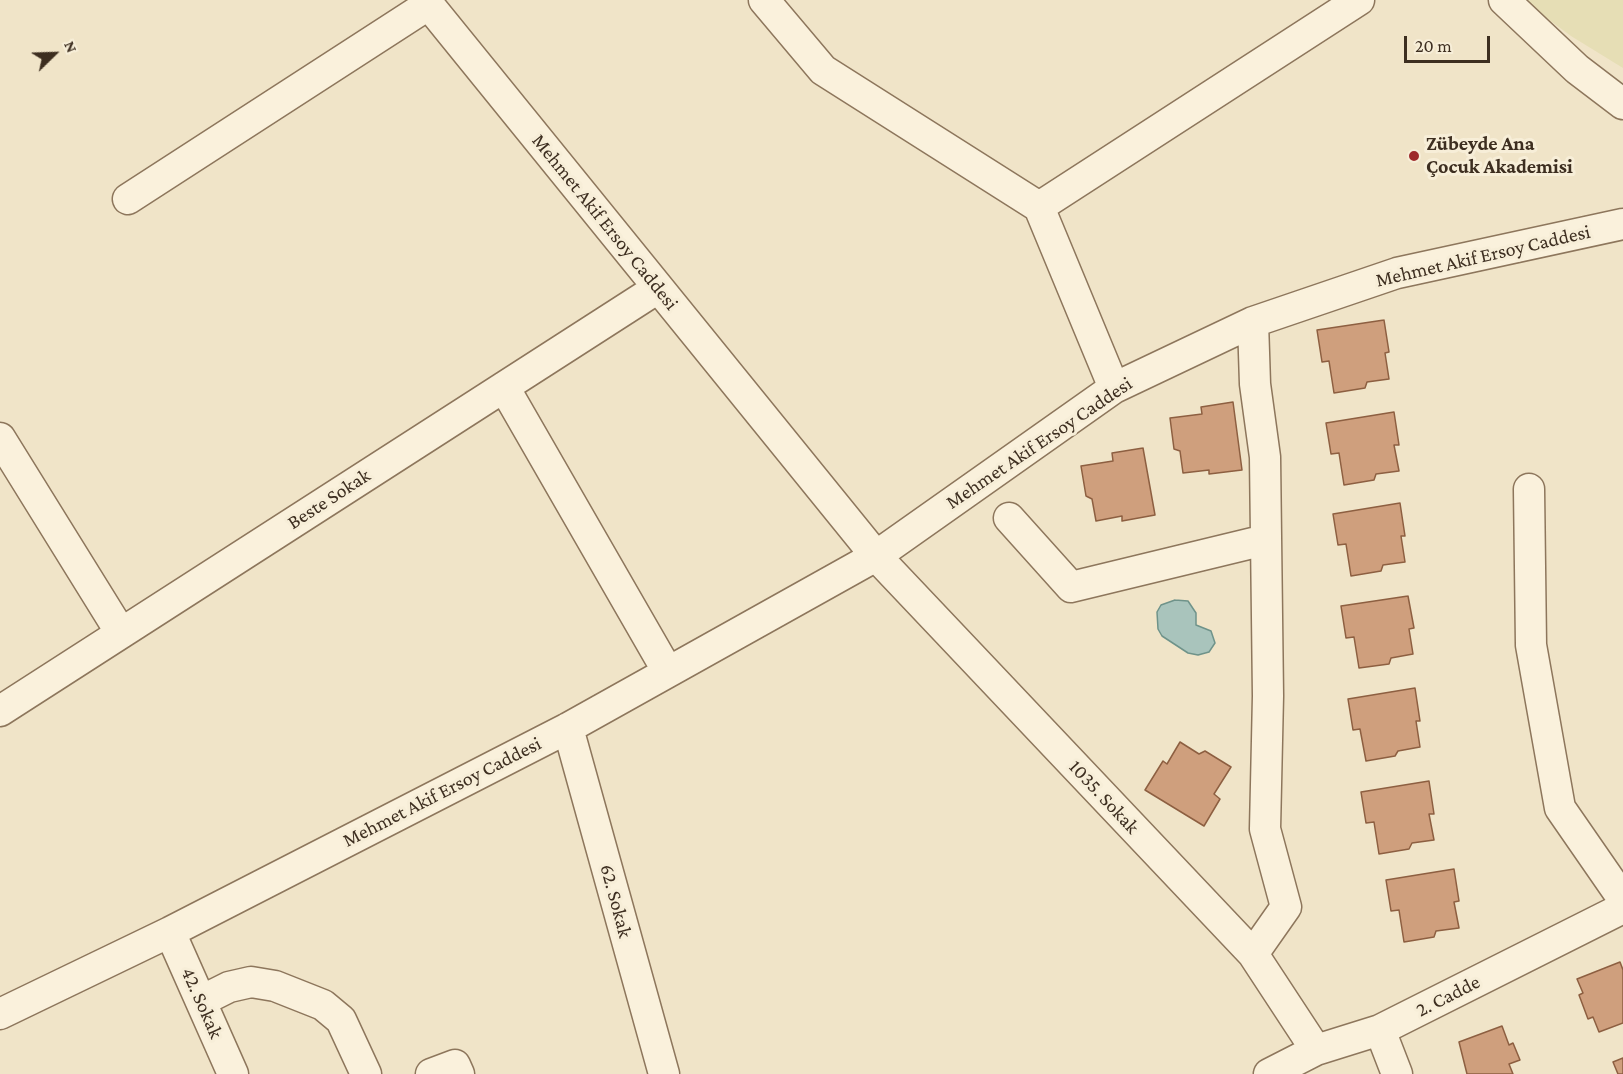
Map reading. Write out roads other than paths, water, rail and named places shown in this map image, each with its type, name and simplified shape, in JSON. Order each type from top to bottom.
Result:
[{"type":"street","points":[[764,0],[823,70],[1040,207],[1114,388]]},
{"type":"street","points":[[1040,207],[1359,0]]},
{"type":"street","points":[[1504,0],[1577,69],[1623,104]]},
{"type":"street","points":[[128,199],[426,2]]},
{"type":"street","name":"Mehmet Akif Ersoy Caddesi","points":[[426,2],[876,556]]},
{"type":"street","name":"Mehmet Akif Ersoy Caddesi","points":[[0,1014],[170,932],[568,728],[876,556],[1114,388],[1253,322],[1397,273],[1623,224]]},
{"type":"street","name":"Beste Sokak","points":[[0,711],[658,288]]},
{"type":"street","points":[[1253,322],[1255,384],[1265,457],[1268,696],[1265,829],[1286,907],[1253,954]]},
{"type":"street","points":[[504,387],[668,672]]},
{"type":"street","points":[[0,438],[121,633]]},
{"type":"street","points":[[1529,489],[1531,645],[1560,808],[1623,899]]},
{"type":"street","points":[[1009,518],[1071,586],[1265,540]]},
{"type":"street","name":"1035. Sokak","points":[[876,556],[1253,954],[1316,1050]]},
{"type":"street","name":"62. Sokak","points":[[568,728],[664,1074]]},
{"type":"street","name":"2. Cadde","points":[[1269,1074],[1316,1050],[1380,1030],[1623,908]]},
{"type":"street","name":"42. Sokak","points":[[170,932],[233,1074]]},
{"type":"street","points":[[201,1001],[229,987],[251,982],[275,986],[323,1005],[341,1020],[366,1074]]},
{"type":"street","points":[[1380,1030],[1396,1074]]},
{"type":"street","points":[[431,1074],[455,1065],[459,1074]]},
{"type":"water","points":[[1175,600],[1188,601],[1196,613],[1196,625],[1211,631],[1215,643],[1209,652],[1198,655],[1188,653],[1162,636],[1158,629],[1157,612],[1161,605]]},
{"type":"place","name":"Zübeyde Ana Çocuk Akademisi","points":[[1414,156]]}]
